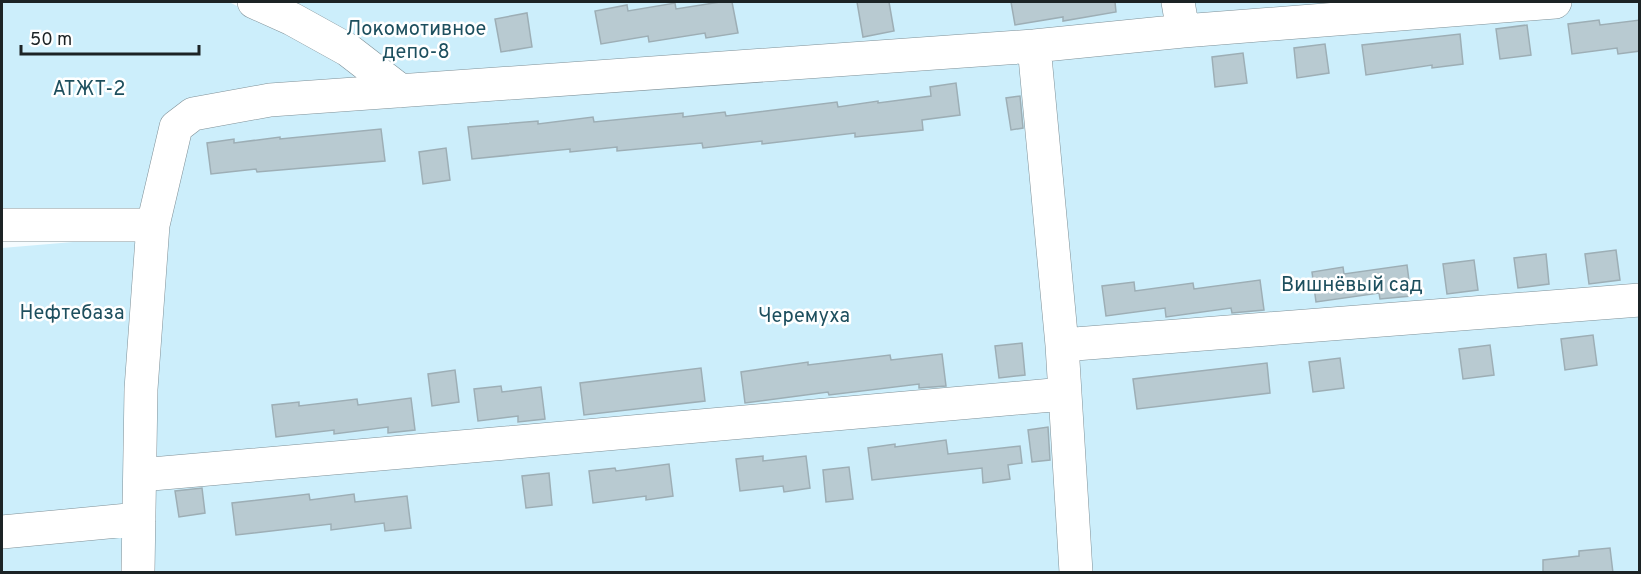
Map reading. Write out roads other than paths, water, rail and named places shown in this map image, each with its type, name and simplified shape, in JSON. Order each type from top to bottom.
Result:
[{"type":"lane","points":[[254,2],[292,18],[348,50],[401,91]]},
{"type":"lane","points":[[138,573],[141,388],[153,225],[176,128],[193,114],[270,100],[1034,46],[1181,16],[1555,2]]},
{"type":"lane","points":[[1034,46],[1062,345],[1076,573]]},
{"type":"lane","points":[[2,225],[153,225]]},
{"type":"lane","points":[[1062,345],[1640,300]]},
{"type":"lane","points":[[140,476],[1064,394]]},
{"type":"lane","points":[[2,532],[140,519]]},
{"type":"park label","name":"Локомотивное депо-8","points":[[416,42]]},
{"type":"park label","name":"АТЖТ-2","points":[[89,90]]},
{"type":"park label","name":"Вишнёвый сад","points":[[1352,286]]},
{"type":"park label","name":"Нефтебаза","points":[[72,314]]},
{"type":"park label","name":"Черемуха","points":[[804,317]]}]
